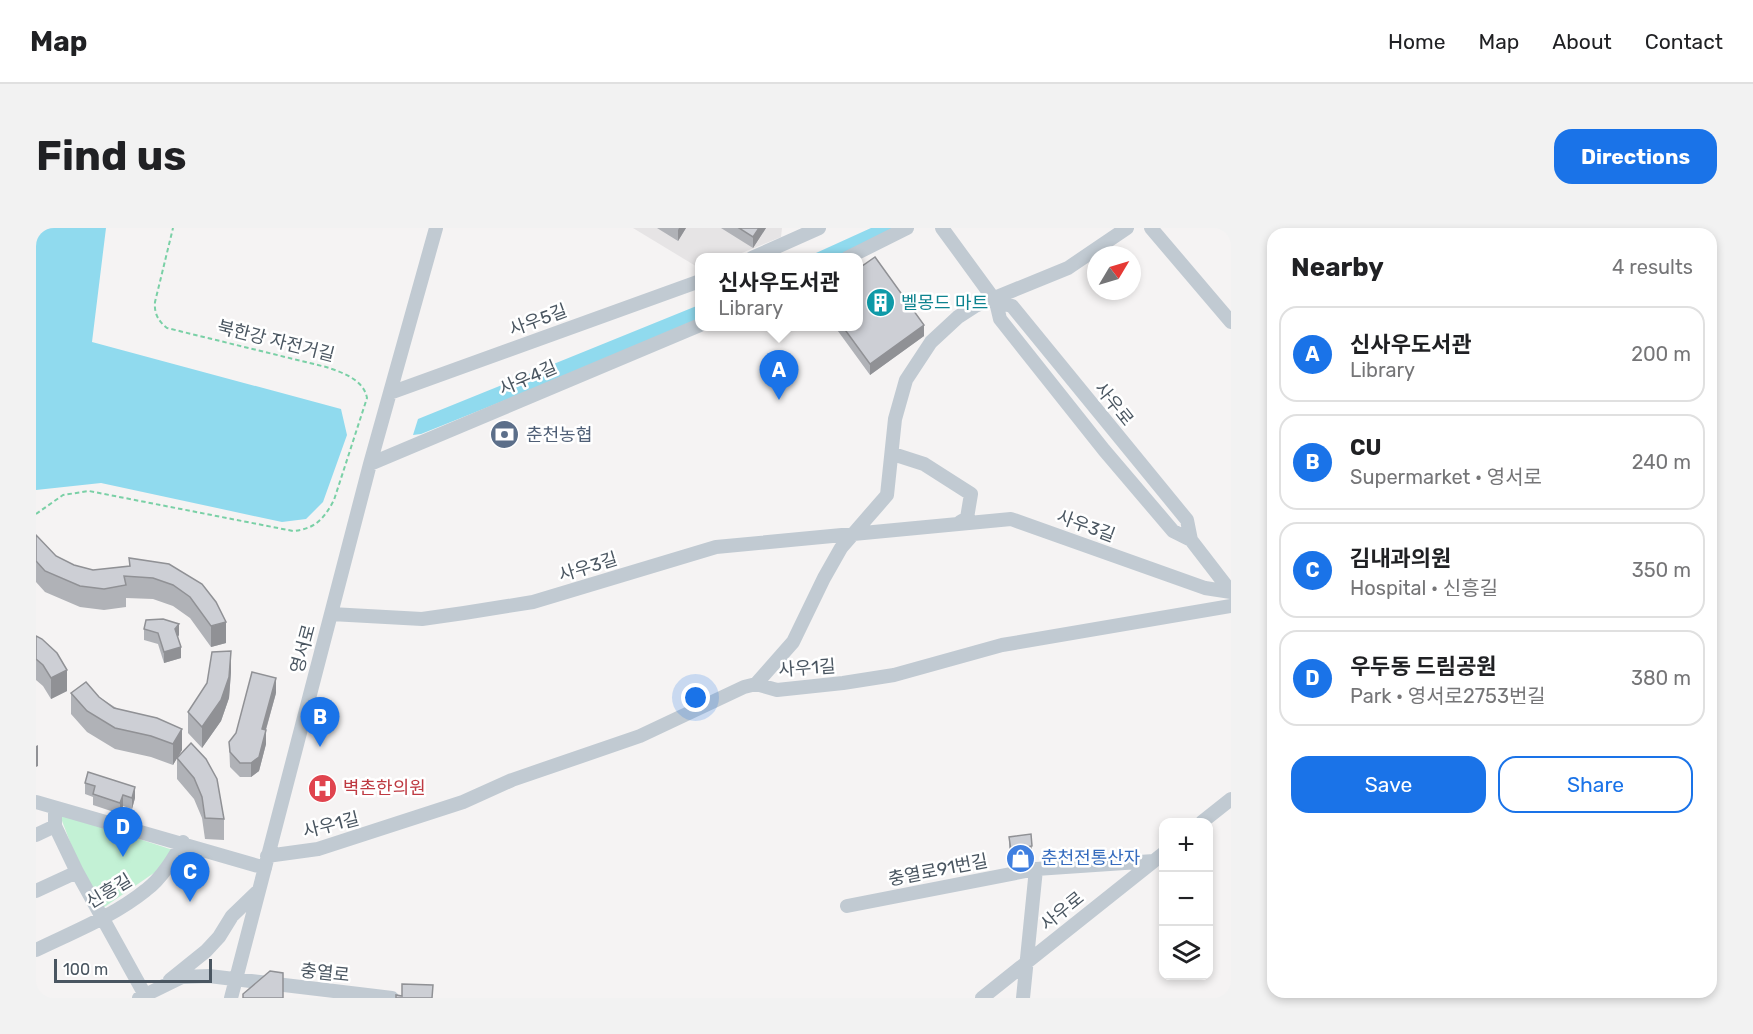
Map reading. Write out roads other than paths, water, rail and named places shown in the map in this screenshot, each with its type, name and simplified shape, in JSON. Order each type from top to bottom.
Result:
[{"type":"street","name":"영서로","points":[[237,981],[370,464],[436,228]]},
{"type":"street","points":[[764,253],[819,228]]},
{"type":"street","points":[[857,253],[907,228]]},
{"type":"street","name":"사우로","points":[[942,228],[994,300],[1012,306],[1186,520],[1191,540],[1231,592]]},
{"type":"street","points":[[756,684],[794,642],[841,548],[887,495],[896,419],[906,380],[931,342],[958,317],[1068,268],[1126,228]]},
{"type":"street","points":[[1151,228],[1231,322]]},
{"type":"street","name":"사우5길","points":[[390,393],[695,282]]},
{"type":"street","name":"사우4길","points":[[370,464],[695,327]]},
{"type":"street","points":[[893,454],[924,464],[971,494],[967,518],[960,522]]},
{"type":"street","name":"사우3길","points":[[331,614],[422,619],[465,614],[533,602],[716,548],[960,522],[1011,519],[1205,588],[1231,592]]},
{"type":"street","name":"사우1길","points":[[266,862],[318,849],[463,802],[512,780],[543,772],[640,735],[744,687],[756,684],[777,690],[894,675],[1002,645],[1231,606]]},
{"type":"street","points":[[1207,818],[1231,799]]},
{"type":"street","points":[[36,802],[266,862]]},
{"type":"street","points":[[55,808],[55,825],[142,997],[166,983],[206,951],[232,916],[259,890]]},
{"type":"street","points":[[36,835],[55,825]]},
{"type":"street","name":"신흥길","points":[[36,950],[101,918],[147,890],[170,864],[183,842]]},
{"type":"street","name":"사우로","points":[[982,998],[1159,857]]},
{"type":"street","name":"충열로91번길","points":[[847,906],[1036,868],[1159,857]]},
{"type":"street","points":[[1023,998],[1036,868]]},
{"type":"street","points":[[36,891],[77,872]]},
{"type":"street","points":[[166,983],[197,976],[237,981],[231,998]]},
{"type":"street","name":"충열로","points":[[237,981],[392,998]]},
{"type":"water","points":[[36,228],[106,228],[92,342],[341,409],[347,435],[323,502],[306,519],[282,522],[101,483],[36,490]]},
{"type":"water","points":[[871,228],[891,228],[893,235],[849,253],[816,253]]},
{"type":"water","points":[[695,307],[695,324],[421,434],[413,435],[418,419]]},
{"type":"place","name":"벨몽드 마트","points":[[880,303]]},
{"type":"place","name":"신사우도서관","points":[[779,400]]},
{"type":"place","name":"춘천농협","points":[[505,435]]},
{"type":"place","name":"CU","points":[[320,747]]},
{"type":"place","name":"벽촌한의원","points":[[322,788]]},
{"type":"place","name":"우두동 드림공원","points":[[123,857]]},
{"type":"place","name":"춘천전통산자","points":[[1020,858]]},
{"type":"place","name":"김내과의원","points":[[190,902]]}]
